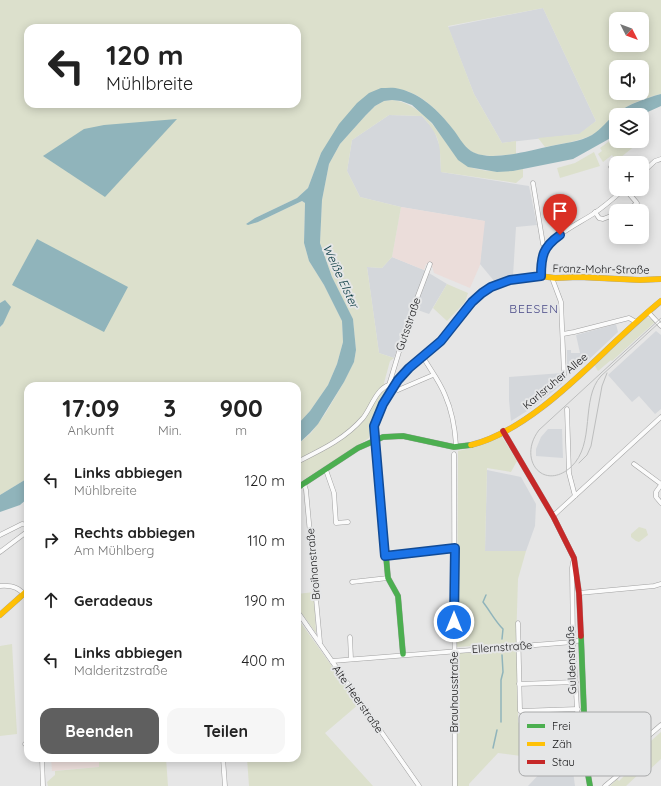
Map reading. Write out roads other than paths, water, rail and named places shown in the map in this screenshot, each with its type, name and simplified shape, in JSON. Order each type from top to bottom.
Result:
[{"type":"street","points":[[649,167],[655,161],[661,159]]},
{"type":"street","points":[[533,182],[543,244],[546,248]]},
{"type":"street","points":[[541,276],[541,261],[546,248],[560,235],[616,196]]},
{"type":"street","points":[[631,196],[637,203],[636,204]]},
{"type":"street","points":[[595,212],[599,218],[602,219],[609,216]]},
{"type":"street","name":"Gutsstraße","points":[[391,386],[408,322],[430,264]]},
{"type":"street","name":"Franz-Mohr-Straße","points":[[388,578],[374,426],[391,386],[409,368],[441,341],[472,302],[491,287],[510,280],[541,276],[552,278],[579,277],[629,281],[661,280]]},
{"type":"street","points":[[552,278],[562,302],[564,375]]},
{"type":"street","name":"Karlsruher Allee","points":[[301,486],[357,449],[385,437],[403,436],[442,446],[462,448],[481,442],[503,431],[535,412],[559,393],[661,301]]},
{"type":"street","points":[[648,312],[661,326]]},
{"type":"street","points":[[563,334],[629,318],[636,322]]},
{"type":"street","points":[[423,357],[445,393],[454,425],[456,445]]},
{"type":"street","points":[[301,460],[342,438],[363,418],[378,394],[386,386],[399,389],[433,375]]},
{"type":"street","points":[[567,409],[569,473],[575,496]]},
{"type":"street","points":[[552,516],[661,417]]},
{"type":"street","name":"Guldenstraße","points":[[503,431],[568,544],[574,558],[579,593],[584,712]]},
{"type":"street","name":"Brauhausstraße","points":[[454,454],[455,786]]},
{"type":"street","points":[[634,464],[661,485],[656,492],[656,497],[661,503]]},
{"type":"street","points":[[326,470],[334,493],[336,523],[348,522]]},
{"type":"street","name":"Broihanstraße","points":[[304,484],[306,490],[320,644]]},
{"type":"street","points":[[0,535],[24,524]]},
{"type":"street","points":[[0,552],[24,534]]},
{"type":"street","points":[[385,556],[455,548]]},
{"type":"street","name":"Guldenstraße","points":[[574,558],[572,568],[573,642],[578,709]]},
{"type":"street","points":[[352,582],[388,578],[398,596],[403,654]]},
{"type":"street","points":[[579,593],[654,586],[661,584]]},
{"type":"street","points":[[0,586],[10,585],[24,592]]},
{"type":"street","points":[[0,615],[24,596]]},
{"type":"street","name":"Alte Heerstraße","points":[[301,617],[419,786]]},
{"type":"street","points":[[518,623],[520,710],[578,709]]},
{"type":"street","points":[[350,637],[351,659]]},
{"type":"street","name":"Ellernstraße","points":[[332,661],[403,654],[573,642],[580,640]]},
{"type":"street","points":[[519,684],[576,682]]},
{"type":"street","points":[[651,733],[661,724]]},
{"type":"street","points":[[42,762],[43,786]]},
{"type":"street","points":[[223,762],[225,786]]},
{"type":"street","name":"Guldenstraße","points":[[588,776],[590,786]]},
{"type":"street","points":[[605,786],[617,776]]},
{"type":"water","points":[[381,88],[398,88],[408,91],[429,104],[441,115],[468,149],[479,154],[489,156],[510,154],[582,139],[596,133],[609,120],[609,139],[573,159],[513,171],[497,172],[468,167],[458,160],[432,123],[412,105],[401,101],[392,100],[384,101],[375,106],[340,144],[329,164],[322,200],[320,243],[332,277],[353,319],[356,350],[354,362],[344,382],[318,424],[301,441],[301,421],[310,411],[328,385],[337,364],[343,342],[342,321],[324,285],[309,261],[304,243],[305,203],[302,201],[258,222],[248,225],[246,224],[255,218],[297,198],[308,188],[321,153],[339,124],[357,103],[369,93]]},
{"type":"water","points":[[661,94],[661,106],[649,111],[649,108],[625,108],[642,100],[649,100],[649,98]]},
{"type":"water","points":[[177,119],[105,197],[43,156],[84,129],[104,125]]},
{"type":"water","points":[[37,239],[128,287],[104,332],[12,285]]},
{"type":"water","points":[[5,300],[11,307],[0,327],[0,303]]},
{"type":"water","points":[[24,480],[24,502],[20,505],[0,512],[0,495]]},
{"type":"waterway","points":[[486,595],[483,602],[497,623],[503,629],[502,639]]},
{"type":"waterway","points":[[501,722],[501,680],[503,672],[502,655]]},
{"type":"waterway","points":[[493,748],[497,730]]},
{"type":"tram line","points":[[661,318],[539,430],[533,441],[531,452],[532,461],[536,469],[543,474],[551,476],[561,474],[571,467],[579,457],[583,446],[591,397],[601,376],[661,321]]},
{"type":"tram line","points":[[579,463],[587,455],[591,446],[602,386],[607,373]]},
{"type":"district","name":"BEESEN","points":[[534,308]]},
{"type":"water label","name":"Weiße Elster","points":[[341,276]]}]
